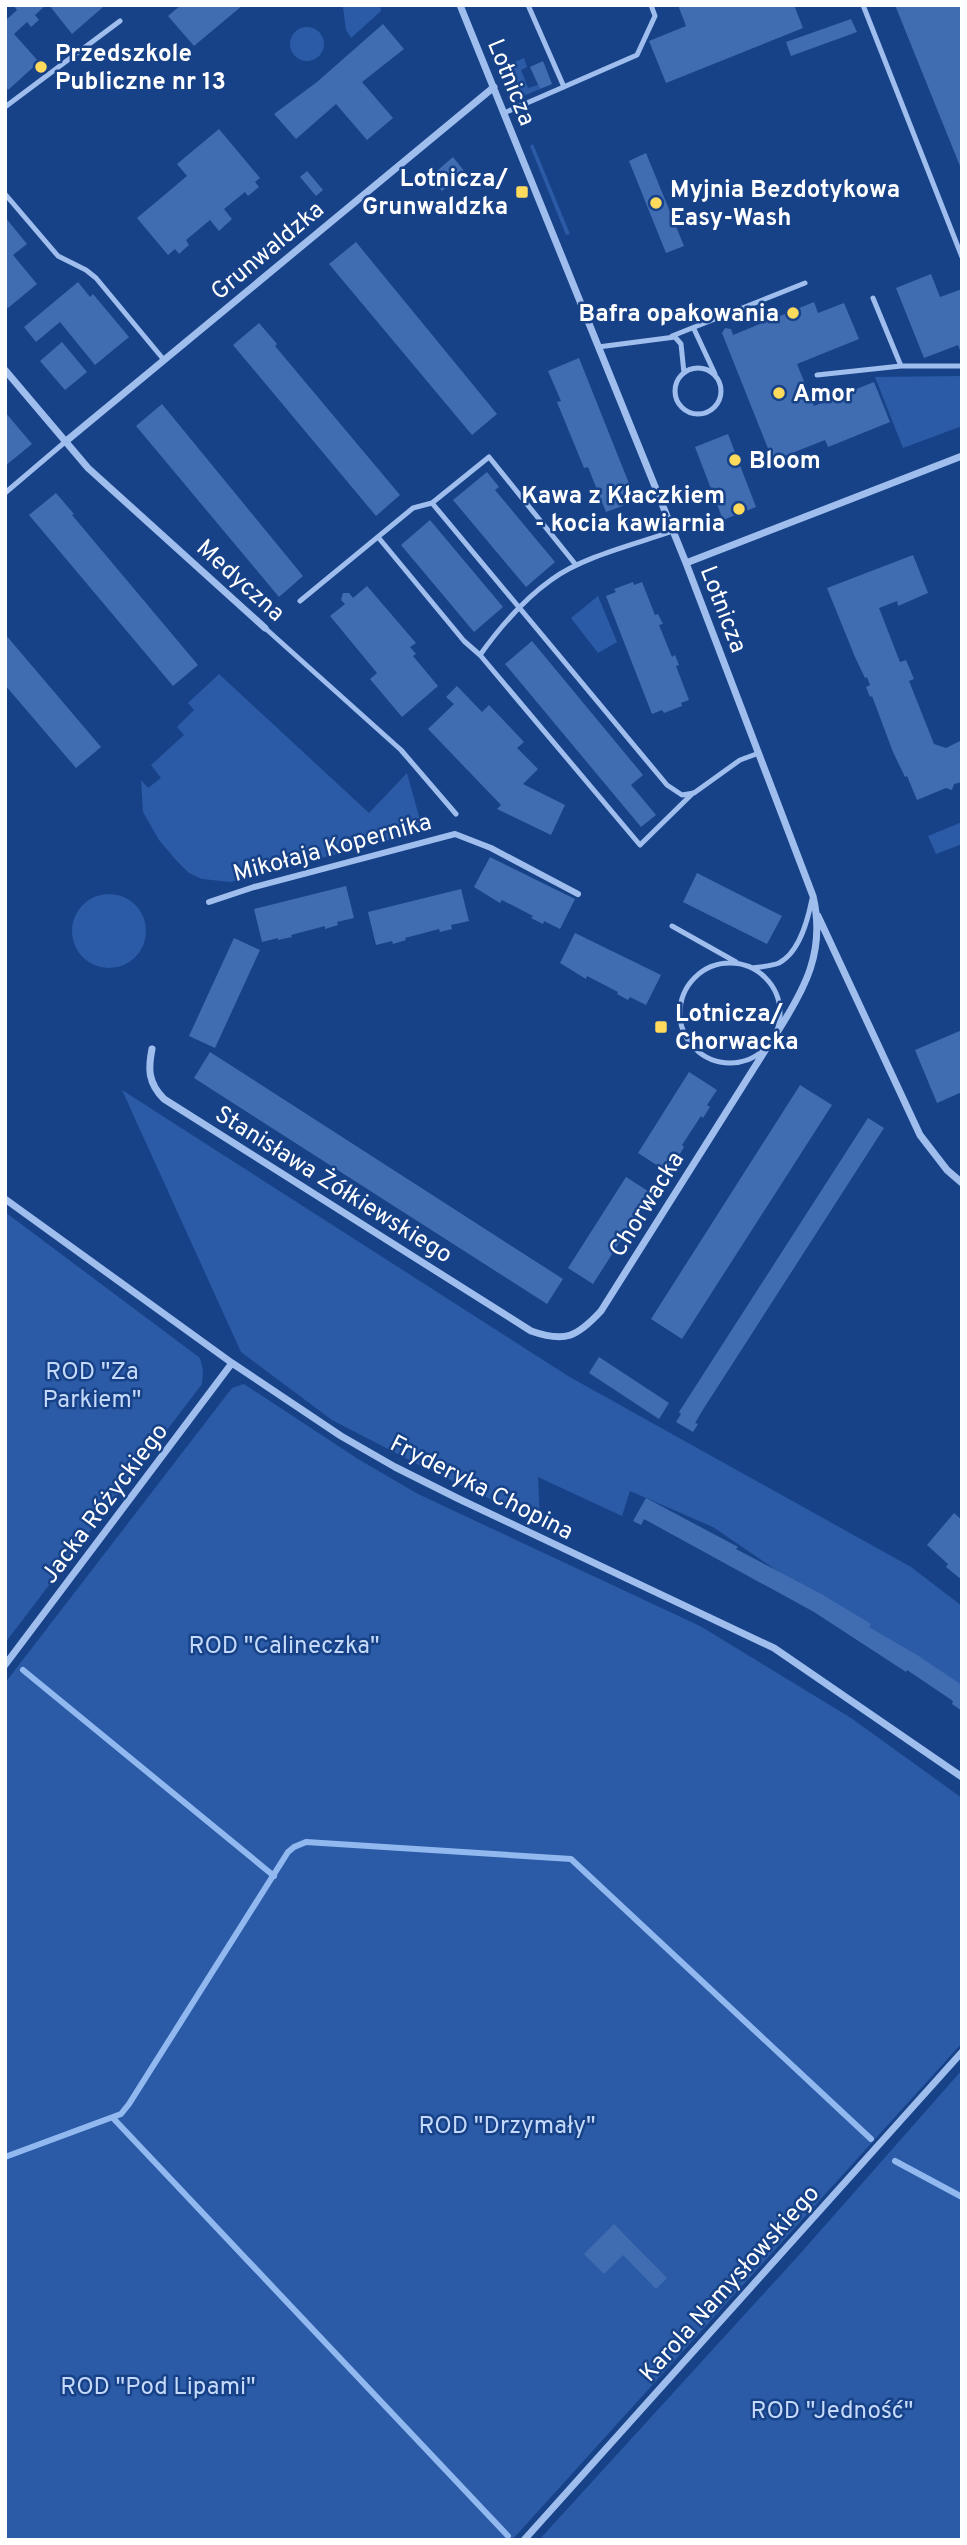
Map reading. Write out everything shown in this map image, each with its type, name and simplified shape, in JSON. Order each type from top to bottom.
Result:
[{"type":"street","name":"Lotnicza","points":[[460,5],[686,563],[813,896],[816,913],[813,966],[804,987],[776,1034]]},
{"type":"street","name":"Grunwaldzka","points":[[65,442],[494,87]]},
{"type":"street","name":"Medyczna","points":[[5,370],[88,468],[265,628]]},
{"type":"street","points":[[686,563],[962,456]]},
{"type":"street","name":"Mikołaja Kopernika","points":[[209,902],[254,887],[455,834],[491,848],[578,894]]},
{"type":"street","points":[[816,913],[920,1135],[947,1170],[962,1183]]},
{"type":"street","name":"Stanisława Żółkiewskiego","points":[[152,1049],[150,1079],[155,1090],[164,1099],[531,1331]]},
{"type":"street","name":"Chorwacka","points":[[531,1331],[546,1336],[566,1337],[589,1324],[601,1311],[766,1049]]},
{"type":"street","name":"Fryderyka Chopina","points":[[5,1199],[232,1363],[341,1436],[395,1467],[582,1559],[774,1648],[962,1777]]},
{"type":"street","name":"Jacka Różyckiego","points":[[5,1665],[232,1363]]},
{"type":"street","name":"Karola Namysłowskiego","points":[[524,2540],[962,2052]]},
{"type":"lane","points":[[528,5],[564,87]]},
{"type":"lane","points":[[504,113],[637,55],[655,16],[651,5]]},
{"type":"lane","points":[[863,5],[962,257]]},
{"type":"lane","points":[[5,107],[120,21]]},
{"type":"lane","points":[[5,194],[58,256],[96,278],[164,360]]},
{"type":"lane","points":[[598,346],[672,336],[805,283]]},
{"type":"lane","points":[[873,298],[901,366]]},
{"type":"lane","points":[[672,336],[681,344],[684,373],[677,384],[676,398],[683,408],[695,414],[709,412],[718,403],[721,390],[694,329]]},
{"type":"lane","points":[[817,375],[901,366],[962,366]]},
{"type":"lane","points":[[684,373],[701,369],[716,377]]},
{"type":"lane","points":[[5,493],[65,442]]},
{"type":"lane","points":[[300,601],[413,508],[432,503],[489,457],[576,565]]},
{"type":"lane","points":[[432,503],[667,785],[682,795],[694,793]]},
{"type":"lane","points":[[480,654],[519,607],[552,579],[576,565],[673,531]]},
{"type":"lane","points":[[378,537],[640,845],[694,793],[740,760],[759,753]]},
{"type":"lane","name":"Medyczna","points":[[265,628],[401,750],[456,814]]},
{"type":"lane","points":[[752,968],[780,962],[792,951],[807,921],[813,896]]},
{"type":"lane","points":[[672,926],[764,976],[772,985],[780,1005],[776,1034],[766,1049],[747,1060],[722,1063],[698,1052],[690,1044],[681,1024],[682,998],[695,978],[707,969],[724,964],[738,964]]},
{"type":"green space","points":[[345,5],[380,5],[381,11],[351,38],[346,30]]},
{"type":"green space","points":[[307,27],[319,32],[324,44],[319,56],[307,61],[295,56],[290,44],[295,32]]},
{"type":"green space","points":[[524,58],[527,67],[521,70],[528,88],[538,85],[540,89],[523,96],[510,64]]},
{"type":"green space","points":[[533,144],[570,234],[566,235],[530,146]]},
{"type":"green space","points":[[962,376],[962,426],[903,448],[875,377]]},
{"type":"green space","points":[[598,596],[617,642],[598,653],[571,618]]},
{"type":"green space","points":[[219,674],[369,813],[407,773],[423,831],[231,882],[202,879],[189,873],[159,840],[143,812],[141,780],[148,788],[161,778],[151,765],[184,735],[177,727],[194,710],[188,703]]},
{"type":"green space","points":[[962,822],[962,844],[936,854],[928,836]]},
{"type":"green space","points":[[109,894],[123,897],[135,905],[143,917],[146,931],[143,945],[135,957],[123,965],[109,968],[95,965],[83,957],[75,945],[72,931],[75,917],[83,905],[95,897]]},
{"type":"green space","points":[[122,1090],[568,1376],[911,1567],[962,1606],[962,1703],[890,1648],[713,1527],[630,1491],[622,1516],[538,1477],[540,1523],[332,1420],[241,1352]]},
{"type":"green space","name":"ROD \"Za Parkiem\"","points":[[5,1212],[200,1358],[203,1370],[202,1384],[5,1643]]},
{"type":"green space","points":[[244,1384],[358,1459],[418,1494],[700,1626],[851,1718],[962,1798],[962,2043],[512,2540],[5,2540],[5,1683],[232,1388]]},
{"type":"green space","name":"ROD \"Jedność\"","points":[[962,2070],[962,2540],[539,2540],[799,2255]]},
{"type":"building","points":[[13,5],[46,5],[35,15],[39,20],[31,27],[27,22],[14,34],[39,62],[8,90],[5,85],[5,21],[17,10]]},
{"type":"building","points":[[49,5],[101,5],[103,7],[72,34]]},
{"type":"building","points":[[181,5],[243,5],[194,46],[168,16]]},
{"type":"building","points":[[678,5],[794,5],[803,28],[666,83],[649,41],[686,26]]},
{"type":"building","points":[[895,5],[962,5],[962,171]]},
{"type":"building","points":[[851,19],[857,32],[791,56],[786,42]]},
{"type":"building","points":[[383,24],[404,49],[362,82],[393,118],[367,140],[336,104],[296,139],[274,114],[317,82]]},
{"type":"building","points":[[543,61],[552,84],[540,89],[530,67]]},
{"type":"building","points":[[219,129],[260,178],[255,182],[259,187],[248,196],[245,192],[224,209],[232,219],[219,231],[210,220],[186,240],[189,245],[179,254],[175,249],[168,255],[137,218],[187,176],[177,164]]},
{"type":"building","name":"Myjnia Bezdotykowa Easy-Wash","points":[[646,153],[684,246],[666,253],[629,161]]},
{"type":"building","points":[[453,157],[465,172],[442,191],[430,177]]},
{"type":"building","points":[[307,171],[323,190],[316,196],[300,177]]},
{"type":"building","points":[[5,217],[27,244],[13,255],[37,284],[8,308],[5,306]]},
{"type":"building","points":[[356,242],[497,414],[472,435],[329,264]]},
{"type":"building","points":[[931,274],[940,297],[962,289],[962,355],[958,345],[924,358],[896,288]]},
{"type":"building","points":[[78,282],[90,297],[93,294],[129,337],[95,365],[60,322],[36,342],[24,327]]},
{"type":"building","points":[[814,302],[818,313],[844,303],[859,339],[797,364],[814,406],[874,382],[890,422],[828,447],[825,440],[782,457],[784,463],[781,467],[775,466],[722,333],[725,328],[731,329],[733,335]]},
{"type":"building","points":[[259,323],[277,344],[275,346],[400,495],[376,516],[233,345]]},
{"type":"building","points":[[62,342],[87,372],[65,390],[40,361]]},
{"type":"building","points":[[579,358],[636,501],[606,512],[588,467],[584,468],[557,402],[561,401],[548,371]]},
{"type":"building","points":[[162,404],[303,576],[279,597],[136,426]]},
{"type":"building","points":[[5,412],[32,444],[5,466]]},
{"type":"building","points":[[728,434],[756,507],[723,520],[695,447]]},
{"type":"building","points":[[487,472],[499,487],[495,490],[555,562],[526,587],[453,500]]},
{"type":"building","points":[[56,493],[198,665],[173,686],[29,515]]},
{"type":"building","points":[[430,520],[503,607],[474,632],[401,545]]},
{"type":"building","points":[[913,555],[928,593],[898,606],[897,601],[879,608],[900,662],[906,660],[914,679],[909,681],[934,744],[946,748],[962,740],[962,782],[954,784],[952,790],[946,788],[917,800],[893,752],[866,687],[870,685],[867,677],[865,678],[855,657],[827,588]]},
{"type":"building","points":[[633,582],[634,585],[642,582],[655,615],[658,614],[663,624],[659,625],[672,657],[675,655],[679,665],[676,666],[689,700],[664,713],[662,710],[652,714],[606,596],[616,592],[614,589]]},
{"type":"building","points":[[367,586],[416,643],[410,647],[416,654],[413,656],[438,686],[402,717],[370,679],[377,673],[330,616],[345,604],[341,600],[343,593],[349,593],[353,598]]},
{"type":"building","points":[[5,634],[101,747],[76,768],[5,685]]},
{"type":"building","points":[[532,641],[643,775],[631,785],[656,815],[641,827],[505,664]]},
{"type":"building","points":[[457,686],[482,712],[489,705],[524,742],[517,748],[538,769],[523,784],[565,805],[551,835],[497,809],[501,805],[428,729],[454,704],[446,697]]},
{"type":"building","points":[[490,857],[575,899],[560,929],[531,918],[533,916],[502,900],[500,903],[474,887]]},
{"type":"building","points":[[697,873],[782,916],[767,944],[683,902]]},
{"type":"building","points":[[346,886],[354,918],[337,922],[338,925],[325,929],[325,926],[291,935],[292,937],[262,942],[254,909]]},
{"type":"building","points":[[461,889],[469,921],[451,925],[452,929],[440,932],[439,929],[393,944],[392,941],[376,945],[368,912]]},
{"type":"building","points":[[575,933],[661,975],[646,1005],[630,997],[628,1000],[617,994],[618,992],[587,976],[586,979],[560,963]]},
{"type":"building","points":[[234,938],[260,950],[215,1048],[189,1036]]},
{"type":"building","points":[[962,1030],[962,1092],[937,1103],[915,1050]]},
{"type":"building","points":[[210,1052],[563,1279],[547,1304],[194,1078]]},
{"type":"building","points":[[689,1072],[717,1090],[707,1105],[710,1107],[703,1118],[701,1116],[682,1145],[684,1147],[677,1159],[675,1157],[666,1171],[638,1153]]},
{"type":"building","points":[[800,1085],[832,1105],[682,1339],[651,1319]]},
{"type":"building","points":[[868,1118],[884,1128],[704,1408],[693,1432],[676,1422],[681,1414],[679,1412]]},
{"type":"building","points":[[626,1177],[651,1193],[593,1284],[568,1268]]},
{"type":"building","points":[[599,1357],[669,1403],[659,1419],[589,1373]]},
{"type":"building","points":[[646,1498],[823,1595],[962,1685],[962,1711],[952,1704],[953,1701],[907,1670],[906,1672],[814,1612],[644,1519],[641,1525],[633,1521]]},
{"type":"building","points":[[954,1513],[962,1520],[962,1580],[946,1567],[948,1564],[927,1545]]},
{"type":"building","points":[[614,2224],[667,2278],[656,2289],[623,2255],[604,2274],[584,2254]]},
{"type":"waterway","points":[[23,1670],[274,1876]]},
{"type":"waterway","points":[[5,2157],[121,2114],[288,1852],[306,1842],[571,1859],[871,2139]]},
{"type":"waterway","points":[[113,2118],[508,2536]]},
{"type":"waterway","points":[[895,2161],[962,2197]]},
{"type":"place","name":"Przedszkole Publiczne nr 13","points":[[41,67]]},
{"type":"place","name":"Lotnicza/ Grunwaldzka","points":[[522,192]]},
{"type":"place","name":"Myjnia Bezdotykowa Easy-Wash","points":[[656,203]]},
{"type":"place","name":"Bafra opakowania","points":[[793,313]]},
{"type":"place","name":"Amor","points":[[779,393]]},
{"type":"place","name":"Bloom","points":[[735,460]]},
{"type":"place","name":"Kawa z Kłaczkiem - kocia kawiarnia","points":[[739,509]]},
{"type":"place","name":"Lotnicza/ Chorwacka","points":[[661,1027]]},
{"type":"park label","name":"ROD \"Calineczka\"","points":[[284,1645]]},
{"type":"park label","name":"ROD \"Drzymały\"","points":[[507,2125]]},
{"type":"park label","name":"ROD \"Pod Lipami\"","points":[[158,2386]]}]
